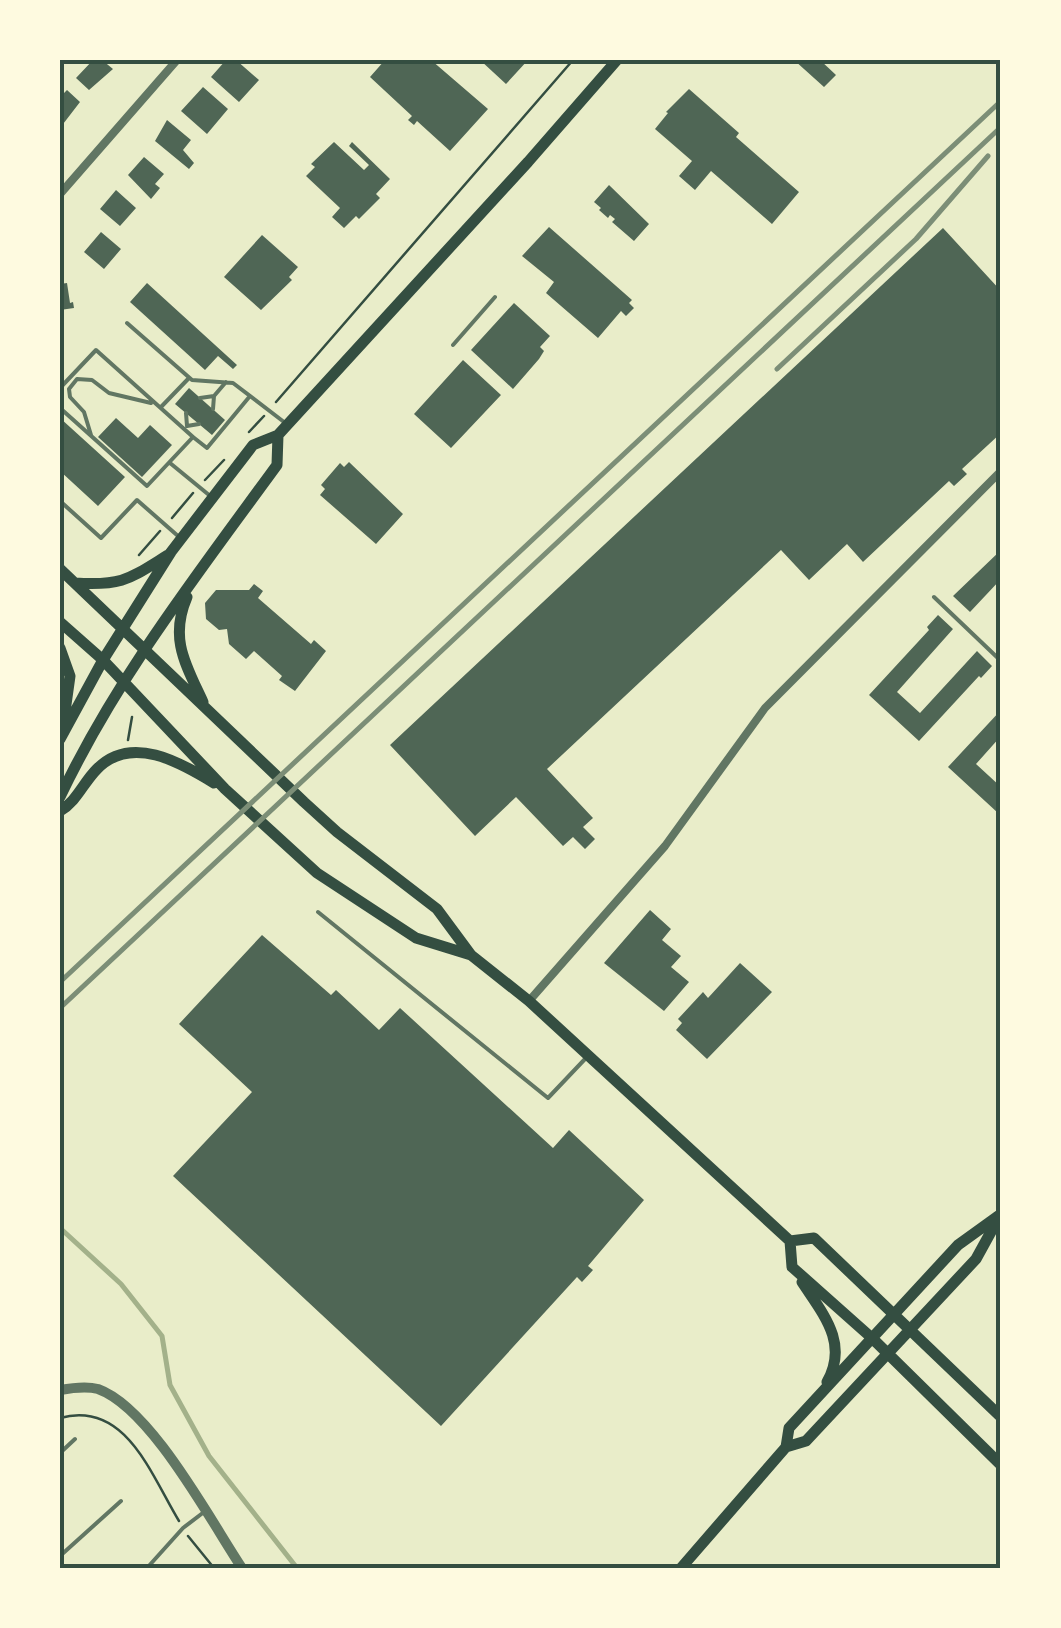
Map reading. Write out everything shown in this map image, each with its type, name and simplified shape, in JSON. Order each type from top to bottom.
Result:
[{"type":"main road","points":[[61,736],[103,660],[172,552],[254,445],[283,430],[617,60]]},
{"type":"main road","points":[[60,797],[123,682],[276,465],[283,430]]},
{"type":"main road","points":[[76,584],[126,581],[172,552]]},
{"type":"main road","points":[[60,569],[337,832],[438,909],[471,955],[528,1000],[790,1241],[792,1267],[830,1324],[836,1340],[832,1372],[817,1398]]},
{"type":"main road","points":[[193,580],[178,625],[179,648],[205,706]]},
{"type":"main road","points":[[60,622],[103,660],[224,789],[318,873],[416,938],[471,955]]},
{"type":"main road","points":[[60,648],[70,676],[61,736]]},
{"type":"main road","points":[[60,810],[72,804],[98,767],[128,753],[177,760],[224,789]]},
{"type":"main road","points":[[681,1568],[786,1447],[790,1428],[817,1398],[958,1245],[1001,1214]]},
{"type":"main road","points":[[786,1447],[806,1441],[976,1259],[1001,1214]]},
{"type":"main road","points":[[790,1241],[814,1238],[1001,1417]]},
{"type":"main road","points":[[792,1267],[874,1339],[1001,1465]]},
{"type":"street","points":[[60,194],[177,60]]},
{"type":"street","points":[[528,1000],[665,846],[765,708],[1001,470]]},
{"type":"street","points":[[60,1390],[94,1388],[123,1401],[146,1422],[242,1568]]},
{"type":"lane","points":[[453,345],[496,297]]},
{"type":"lane","points":[[127,323],[189,378],[232,383],[269,410],[283,430]]},
{"type":"lane","points":[[60,388],[96,350],[206,448],[250,396]]},
{"type":"lane","points":[[158,406],[189,378]]},
{"type":"lane","points":[[91,436],[84,412],[70,397],[69,390],[77,379],[92,380],[109,393],[158,406]]},
{"type":"lane","points":[[213,409],[214,396],[226,382]]},
{"type":"lane","points":[[200,398],[214,396]]},
{"type":"lane","points":[[60,408],[147,486],[193,437]]},
{"type":"lane","points":[[185,427],[186,413]]},
{"type":"lane","points":[[185,427],[200,424]]},
{"type":"lane","points":[[170,462],[213,498]]},
{"type":"lane","points":[[60,501],[100,538],[136,500],[182,538]]},
{"type":"lane","points":[[934,597],[1001,661]]},
{"type":"lane","points":[[318,912],[548,1098],[588,1056]]},
{"type":"lane","points":[[60,1452],[75,1439]]},
{"type":"lane","points":[[60,1556],[121,1501]]},
{"type":"lane","points":[[147,1568],[204,1511]]},
{"type":"path","points":[[244,438],[573,60]]},
{"type":"path","points":[[140,555],[232,450]]},
{"type":"path","points":[[124,716],[129,722]]},
{"type":"path","points":[[128,746],[132,717]]},
{"type":"path","points":[[60,1418],[76,1413],[115,1424],[130,1439],[183,1528],[214,1568]]},
{"type":"building","points":[[93,60],[102,60],[113,69],[89,90],[76,78]]},
{"type":"building","points":[[226,60],[236,60],[259,80],[239,102],[211,77]]},
{"type":"building","points":[[385,60],[431,60],[488,109],[450,151],[417,121],[414,125],[408,120],[412,116],[370,77]]},
{"type":"building","points":[[480,60],[528,60],[506,84]]},
{"type":"building","points":[[794,60],[820,60],[836,75],[824,87]]},
{"type":"building","points":[[203,87],[228,109],[207,134],[181,111]]},
{"type":"building","points":[[689,89],[799,192],[772,224],[711,171],[695,190],[679,176],[692,161],[655,129]]},
{"type":"building","points":[[67,90],[80,102],[60,128],[60,97]]},
{"type":"building","points":[[167,120],[191,140],[183,150],[194,163],[189,169],[155,141]]},
{"type":"building","points":[[334,142],[364,170],[369,165],[349,146],[352,142],[390,179],[376,194],[380,198],[344,228],[332,217],[340,208],[306,176],[315,167],[311,164]]},
{"type":"building","points":[[144,157],[164,174],[155,184],[160,188],[151,199],[128,175]]},
{"type":"building","points":[[609,185],[649,224],[634,241],[594,202]]},
{"type":"building","points":[[116,190],[136,208],[120,226],[100,209]]},
{"type":"building","points":[[549,227],[632,300],[629,303],[634,308],[626,316],[621,311],[598,338],[546,293],[554,282],[522,256]]},
{"type":"building","points":[[943,228],[1001,291],[1001,433],[962,469],[967,474],[954,486],[949,481],[863,562],[847,544],[809,580],[781,550],[547,769],[593,818],[583,827],[595,839],[585,849],[573,837],[563,846],[516,797],[475,836],[390,745]]},
{"type":"building","points":[[101,232],[121,249],[104,269],[84,252]]},
{"type":"building","points":[[262,235],[298,267],[289,277],[292,280],[261,310],[224,277]]},
{"type":"building","points":[[67,283],[74,308],[60,310],[60,284]]},
{"type":"building","points":[[147,283],[237,365],[233,369],[218,356],[205,370],[130,302]]},
{"type":"building","points":[[514,303],[550,336],[540,347],[544,351],[539,359],[513,389],[471,350]]},
{"type":"building","points":[[463,360],[501,395],[451,448],[414,414]]},
{"type":"building","points":[[189,388],[225,420],[212,435],[175,404]]},
{"type":"building","points":[[60,418],[125,477],[98,506],[60,471]]},
{"type":"building","points":[[116,418],[138,438],[150,425],[172,445],[142,477],[98,437]]},
{"type":"building","points":[[349,462],[403,514],[376,544],[320,495],[325,489],[321,485],[340,463],[344,467]]},
{"type":"building","points":[[1001,550],[1001,579],[970,612],[953,596]]},
{"type":"building","points":[[254,584],[263,591],[258,598],[311,644],[314,640],[326,651],[295,691],[279,680],[282,676],[254,651],[246,659],[229,644],[227,629],[219,630],[206,619],[205,603],[216,590],[249,590]]},
{"type":"building","points":[[938,615],[953,629],[897,692],[920,713],[977,651],[992,666],[919,741],[869,695]]},
{"type":"building","points":[[1001,710],[1001,736],[976,764],[1001,787],[998,813],[948,767]]},
{"type":"building","points":[[650,910],[671,929],[662,940],[681,956],[671,967],[689,982],[664,1011],[604,963]]},
{"type":"building","points":[[262,935],[331,995],[336,990],[379,1030],[400,1008],[553,1148],[569,1130],[644,1200],[588,1266],[593,1270],[582,1282],[577,1277],[441,1426],[173,1176],[252,1092],[179,1024]]},
{"type":"building","points":[[740,963],[772,992],[707,1059],[676,1030],[682,1023],[678,1019],[703,992],[708,998]]},
{"type":"waterway","points":[[60,1228],[121,1284],[162,1336],[170,1385],[209,1456],[297,1568]]},
{"type":"railway","points":[[60,982],[1001,101]]},
{"type":"railway","points":[[60,1008],[1001,127]]},
{"type":"railway","points":[[777,369],[916,239],[988,156]]}]
